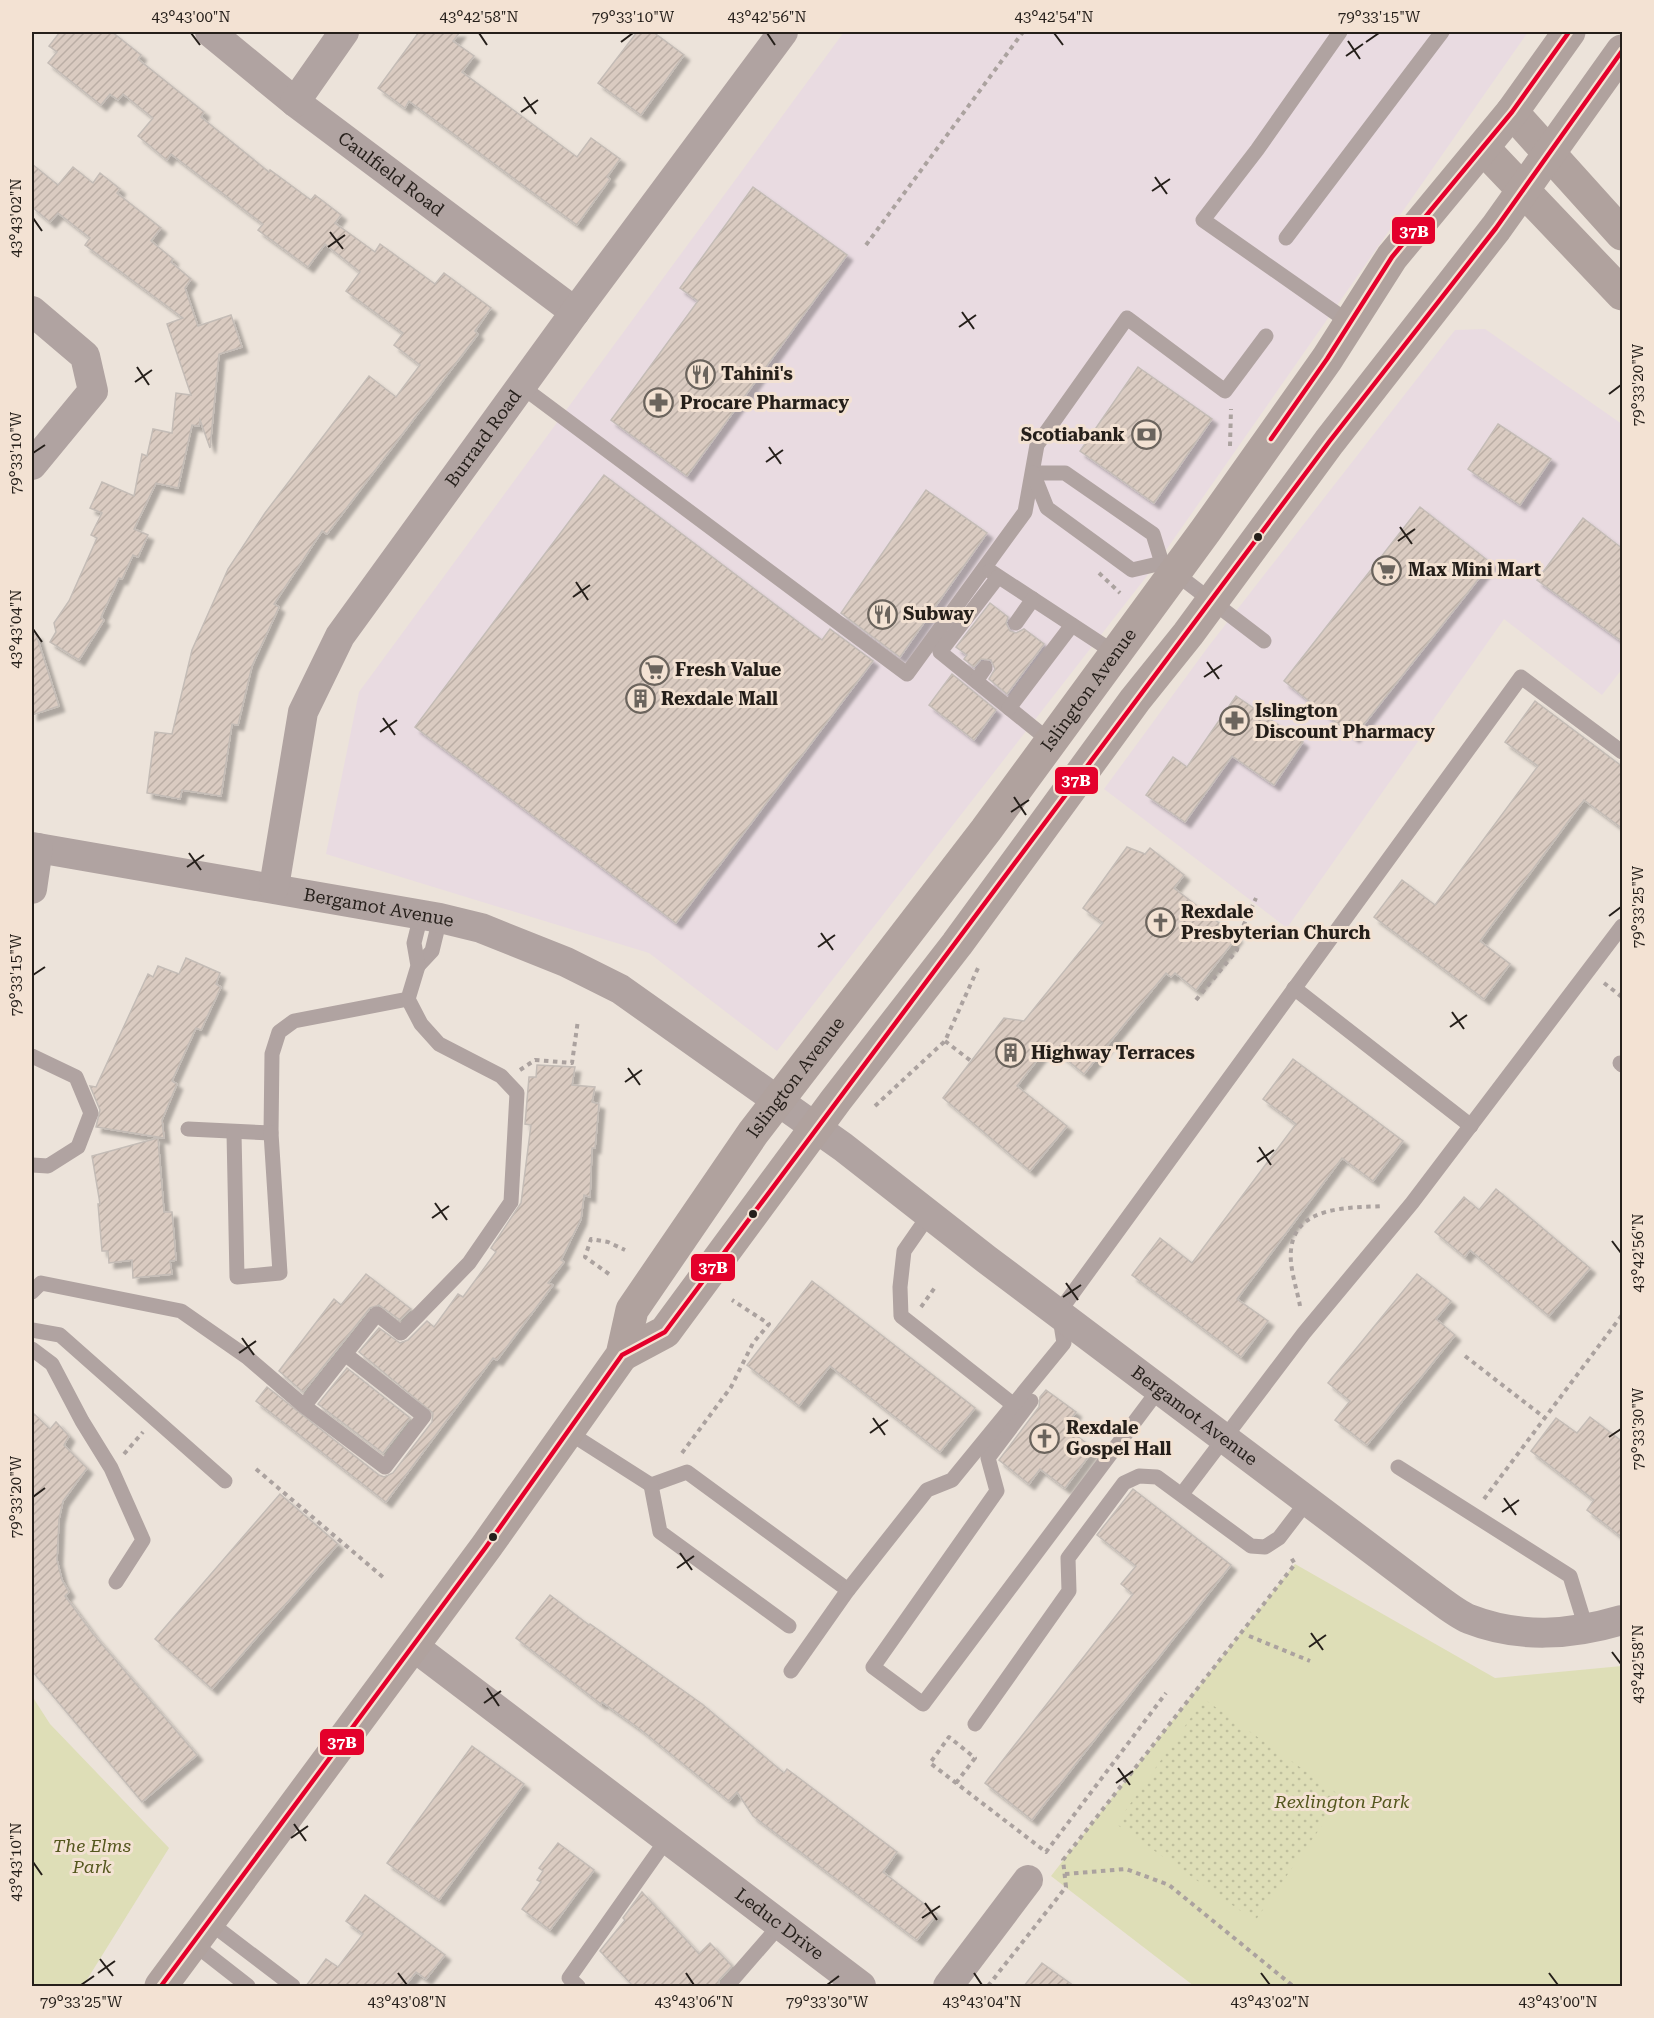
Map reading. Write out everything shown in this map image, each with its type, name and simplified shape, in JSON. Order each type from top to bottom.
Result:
[{"type":"main road","name":"Islington Avenue","points":[[161,1986],[568,1432],[622,1354],[633,1310],[778,1101],[1051,742],[1115,653],[1168,567],[1328,359],[1392,256],[1512,112],[1569,32]]},
{"type":"main road","name":"Islington Avenue","points":[[622,1354],[665,1332],[815,1128],[957,945],[1329,442],[1496,228],[1549,151],[1623,51]]},
{"type":"main road","points":[[1512,112],[1623,234]]},
{"type":"main road","points":[[1483,148],[1623,294]]},
{"type":"street","name":"Caulfield Road","points":[[210,32],[295,102],[574,312]]},
{"type":"street","points":[[295,102],[344,32]]},
{"type":"street","name":"Burrard Road","points":[[274,887],[303,712],[340,636],[574,312],[783,32]]},
{"type":"street","points":[[32,311],[85,356],[93,391],[32,465]]},
{"type":"street","points":[[32,889],[35,848]]},
{"type":"street","name":"Bergamot Avenue","points":[[35,848],[274,887],[430,916],[481,928],[534,949],[620,989],[815,1128],[1427,1591],[1468,1618],[1527,1634],[1587,1630],[1623,1620]]},
{"type":"street","name":"Leduc Drive","points":[[413,1646],[861,1986]]},
{"type":"street","points":[[948,1986],[1028,1880]]},
{"type":"lane","points":[[1340,32],[1257,150],[1203,220],[1350,323]]},
{"type":"lane","points":[[1286,238],[1442,32]]},
{"type":"lane","points":[[521,386],[907,674],[1025,512],[1037,445],[1127,318],[1225,391],[1266,336]]},
{"type":"lane","points":[[1033,473],[1047,508],[1132,570],[1168,567]]},
{"type":"lane","points":[[1033,473],[1065,473],[1153,534],[1168,567],[1264,641]]},
{"type":"lane","points":[[985,568],[1115,653]]},
{"type":"lane","points":[[998,577],[940,652],[980,675],[1009,708],[1051,742]]},
{"type":"lane","points":[[1016,622],[1033,599]]},
{"type":"lane","points":[[1009,708],[1072,625]]},
{"type":"lane","points":[[1160,1388],[923,1704],[873,1667],[997,1491],[988,1458],[1063,1359],[1064,1343],[1059,1312],[1521,677],[1623,752]]},
{"type":"lane","points":[[304,1406],[377,1314],[401,1333],[469,1263],[512,1202],[517,1093],[501,1076],[439,1044],[421,1024],[408,999],[418,966],[432,951],[430,916]]},
{"type":"lane","points":[[1182,1494],[1304,1333],[1412,1203],[1623,926]]},
{"type":"lane","points":[[1294,988],[1471,1126]]},
{"type":"lane","points":[[234,1132],[237,1277],[280,1273],[271,1133],[272,1054],[279,1032],[294,1021],[408,999]]},
{"type":"lane","points":[[32,1056],[76,1077],[91,1113],[78,1147],[48,1166],[32,1165]]},
{"type":"lane","points":[[188,1129],[271,1133]]},
{"type":"lane","points":[[929,1215],[904,1251],[900,1287],[901,1316],[1015,1406]]},
{"type":"lane","points":[[32,1292],[41,1283],[181,1311],[247,1357],[304,1406],[385,1467],[424,1416],[345,1354]]},
{"type":"lane","points":[[32,1330],[60,1335],[225,1481]]},
{"type":"lane","points":[[791,1671],[848,1590],[927,1490],[952,1480],[1015,1406],[1064,1343]]},
{"type":"lane","points":[[32,1349],[52,1364],[82,1421],[111,1468],[143,1540],[116,1582]]},
{"type":"lane","points":[[568,1432],[655,1483],[687,1472],[848,1590]]},
{"type":"lane","points":[[1398,1467],[1570,1576],[1587,1630]]},
{"type":"lane","points":[[975,1724],[1069,1592],[1068,1558],[1124,1483],[1139,1476],[1157,1477],[1251,1546],[1265,1547],[1279,1538],[1308,1500]]},
{"type":"lane","points":[[655,1483],[660,1532],[789,1626]]},
{"type":"lane","points":[[578,1986],[569,1978],[667,1839]]},
{"type":"lane","points":[[727,1986],[780,1925]]},
{"type":"lane","points":[[201,1932],[248,1986]]},
{"type":"lane","points":[[201,1932],[293,1986]]},
{"type":"path","points":[[866,245],[1023,32]]},
{"type":"path","points":[[1225,391],[1233,414],[1229,452]]},
{"type":"path","points":[[1196,1000],[1237,950],[1240,933],[1256,898]]},
{"type":"path","points":[[874,1106],[945,1041],[979,964]]},
{"type":"path","points":[[509,1085],[524,1065],[535,1060],[572,1063],[578,1020]]},
{"type":"path","points":[[945,1041],[971,1061]]},
{"type":"path","points":[[1304,1333],[1291,1250],[1296,1235],[1311,1216],[1336,1209],[1412,1203]]},
{"type":"path","points":[[609,1274],[585,1257],[591,1239],[608,1242],[624,1250]]},
{"type":"path","points":[[655,1483],[731,1387],[753,1342],[769,1324],[732,1300]]},
{"type":"path","points":[[1473,1515],[1623,1315]]},
{"type":"path","points":[[1465,1356],[1545,1418]]},
{"type":"path","points":[[111,1468],[155,1419]]},
{"type":"path","points":[[256,1468],[384,1578]]},
{"type":"path","points":[[988,1986],[1066,1887],[1064,1860],[1295,1564],[1279,1538]]},
{"type":"path","points":[[1249,1636],[1310,1661]]},
{"type":"path","points":[[956,1783],[975,1758],[949,1737],[930,1763],[956,1783],[1046,1852],[1166,1692]]},
{"type":"path","points":[[1065,1874],[1126,1869],[1169,1886],[1293,1986]]},
{"type":"shaded area","points":[[844,32],[1528,32],[1157,563],[777,1051],[649,953],[326,854],[359,692]]},
{"type":"shaded area","points":[[1485,329],[1622,424],[1622,669],[1602,695],[1504,619],[1287,928],[1104,789],[1208,647],[1455,330]]},
{"type":"green space","name":"Rexlington Park","points":[[1295,1564],[1495,1678],[1622,1666],[1622,1986],[1194,1986],[1051,1876]]},
{"type":"green space","name":"The Elms Park","points":[[32,1696],[50,1724],[169,1848],[83,1986],[32,1986]]},
{"type":"green space","points":[[1204,1699],[1342,1797],[1255,1921],[1116,1824]]},
{"type":"building","points":[[60,32],[112,32],[141,55],[138,59],[204,112],[201,117],[269,172],[270,170],[311,200],[315,195],[341,215],[335,223],[375,252],[380,244],[435,284],[444,273],[491,308],[475,331],[478,334],[327,534],[322,531],[274,604],[279,607],[252,666],[238,725],[232,724],[221,796],[182,790],[180,799],[147,793],[155,732],[172,734],[192,650],[228,569],[265,513],[369,376],[396,397],[420,365],[394,345],[403,333],[346,291],[360,272],[325,244],[308,267],[258,230],[263,224],[171,154],[167,160],[138,136],[153,118],[123,94],[118,100],[110,94],[101,105],[48,63],[57,52],[49,46]]},
{"type":"building","points":[[419,32],[460,32],[453,41],[474,56],[462,72],[577,157],[591,138],[620,159],[607,177],[610,179],[577,225],[409,101],[405,108],[378,88]]},
{"type":"building","points":[[637,32],[653,32],[684,55],[641,115],[598,83]]},
{"type":"building","points":[[32,164],[58,185],[73,167],[93,183],[100,173],[120,189],[117,193],[161,228],[151,241],[173,259],[171,262],[191,279],[185,288],[198,326],[231,315],[242,347],[219,354],[210,448],[200,420],[199,426],[192,425],[178,488],[156,483],[134,529],[148,535],[138,557],[133,555],[122,579],[119,578],[101,617],[104,620],[79,660],[50,642],[56,632],[54,623],[69,601],[97,538],[91,535],[102,513],[90,508],[102,482],[134,496],[142,454],[147,456],[153,429],[172,433],[176,393],[191,395],[167,324],[183,318],[85,245],[90,238],[58,213],[50,222],[32,207]]},
{"type":"building","points":[[753,187],[847,255],[687,476],[611,420],[698,301],[680,288]]},
{"type":"building","name":"Scotiabank","points":[[1138,367],[1212,419],[1154,503],[1080,451]]},
{"type":"building","points":[[1498,424],[1551,459],[1520,505],[1468,469]]},
{"type":"building","name":"Rexdale Mall","points":[[604,475],[822,640],[830,629],[873,661],[676,923],[415,727]]},
{"type":"building","points":[[926,490],[987,533],[900,657],[841,613]]},
{"type":"building","points":[[1420,507],[1491,563],[1354,737],[1284,681]]},
{"type":"building","points":[[1583,518],[1623,549],[1623,642],[1537,580]]},
{"type":"building","points":[[990,603],[1008,617],[1006,623],[1010,631],[1016,633],[1024,629],[1044,644],[1007,694],[989,679],[995,669],[991,660],[981,659],[974,667],[964,659],[967,655],[956,647]]},
{"type":"building","points":[[36,634],[59,706],[32,715],[32,635]]},
{"type":"building","points":[[952,674],[996,710],[974,740],[929,705]]},
{"type":"building","points":[[1236,696],[1303,742],[1274,785],[1232,756],[1185,822],[1146,795],[1173,757],[1187,767]]},
{"type":"building","points":[[1535,701],[1623,767],[1623,829],[1584,800],[1480,941],[1510,964],[1484,999],[1374,917],[1402,880],[1435,905],[1538,766],[1505,742]]},
{"type":"building","name":"Highway Terraces","points":[[1127,847],[1145,854],[1150,848],[1184,875],[1174,888],[1237,937],[1196,990],[1175,973],[1171,977],[1166,973],[1084,1074],[1049,1045],[1017,1086],[1067,1126],[1030,1171],[943,1098],[1004,1018],[1024,1021],[1103,923],[1083,908]]},
{"type":"building","points":[[186,958],[220,973],[216,984],[221,987],[201,1030],[196,1028],[172,1081],[177,1084],[162,1120],[164,1138],[96,1127],[100,1110],[90,1086],[96,1087],[148,974],[153,977],[158,966],[179,974]]},
{"type":"building","points":[[1293,1059],[1403,1141],[1373,1181],[1342,1158],[1237,1299],[1268,1321],[1241,1357],[1132,1275],[1160,1238],[1192,1263],[1296,1124],[1263,1099]]},
{"type":"building","points":[[537,1065],[575,1067],[572,1085],[595,1087],[592,1102],[599,1104],[595,1148],[592,1148],[590,1197],[584,1195],[581,1219],[561,1260],[564,1262],[548,1283],[553,1285],[497,1360],[493,1358],[386,1502],[256,1401],[267,1387],[379,1475],[384,1477],[393,1473],[432,1422],[433,1413],[359,1352],[379,1328],[400,1343],[408,1340],[427,1321],[434,1327],[458,1294],[463,1297],[496,1252],[491,1248],[521,1203],[531,1125],[525,1124],[529,1077],[536,1077]]},
{"type":"building","points":[[158,1138],[164,1212],[172,1212],[176,1260],[170,1261],[172,1274],[133,1278],[132,1260],[109,1263],[108,1251],[102,1251],[98,1204],[100,1204],[92,1156]]},
{"type":"building","points":[[1496,1189],[1590,1268],[1549,1316],[1470,1250],[1465,1257],[1435,1232],[1464,1197],[1479,1210]]},
{"type":"building","points":[[366,1274],[411,1309],[400,1320],[379,1305],[370,1308],[303,1392],[279,1371],[334,1299],[341,1305]]},
{"type":"building","points":[[1417,1274],[1451,1301],[1436,1319],[1455,1335],[1367,1445],[1335,1420],[1350,1401],[1328,1383]]},
{"type":"building","points":[[812,1281],[975,1408],[940,1452],[830,1366],[799,1406],[747,1365]]},
{"type":"building","points":[[347,1368],[410,1418],[383,1453],[318,1404]]},
{"type":"building","name":"Rexdale Gospel Hall","points":[[1046,1390],[1076,1412],[1065,1427],[1094,1449],[1065,1488],[1040,1469],[1029,1484],[999,1460],[1039,1407],[1040,1397]]},
{"type":"building","points":[[32,1412],[50,1429],[56,1422],[69,1436],[64,1445],[87,1468],[63,1501],[59,1519],[57,1560],[62,1580],[69,1592],[65,1596],[94,1635],[197,1755],[142,1802],[32,1671]]},
{"type":"building","points":[[1590,1417],[1623,1442],[1623,1538],[1587,1510],[1594,1500],[1531,1451],[1556,1418],[1577,1433]]},
{"type":"building","points":[[1133,1489],[1231,1565],[1032,1820],[985,1783],[1133,1594],[1121,1584],[1136,1566],[1097,1535]]},
{"type":"building","points":[[280,1494],[338,1544],[212,1689],[155,1639]]},
{"type":"building","points":[[550,1595],[702,1704],[784,1773],[787,1769],[897,1852],[883,1872],[937,1914],[917,1940],[753,1816],[737,1792],[729,1801],[640,1729],[602,1702],[601,1704],[516,1638]]},
{"type":"building","points":[[472,1746],[524,1784],[439,1900],[387,1863]]},
{"type":"building","points":[[558,1843],[594,1870],[550,1930],[522,1909],[541,1882],[537,1880],[543,1871],[539,1868]]},
{"type":"building","points":[[642,1892],[699,1954],[710,1943],[732,1966],[719,1980],[718,1986],[633,1986],[600,1951],[625,1920],[623,1918]]},
{"type":"building","points":[[365,1895],[445,1955],[426,1979],[416,1972],[405,1986],[306,1986],[326,1959],[338,1967],[363,1934],[346,1921]]},
{"type":"building","points":[[1042,1963],[1074,1986],[1024,1986]]},
{"type":"transit line","name":"37B","points":[[1271,439],[1327,359],[1392,257],[1512,112],[1569,32]]},
{"type":"transit line","name":"37B","points":[[161,1986],[486,1547],[622,1355],[665,1332],[1329,442],[1496,228],[1622,51]]},
{"type":"place","name":"Tahini's","points":[[700,374]]},
{"type":"place","name":"Procare Pharmacy","points":[[659,403]]},
{"type":"place","name":"Scotiabank","points":[[1146,435]]},
{"type":"place","name":"Max Mini Mart","points":[[1387,570]]},
{"type":"place","name":"Subway","points":[[882,614]]},
{"type":"place","name":"Fresh Value","points":[[654,670]]},
{"type":"place","name":"Rexdale Mall","points":[[640,699]]},
{"type":"place","name":"Islington Discount Pharmacy","points":[[1234,721]]},
{"type":"place","name":"Rexdale Presbyterian Church","points":[[1160,922]]},
{"type":"place","name":"Highway Terraces","points":[[1010,1053]]},
{"type":"place","name":"Rexdale Gospel Hall","points":[[1045,1438]]}]
